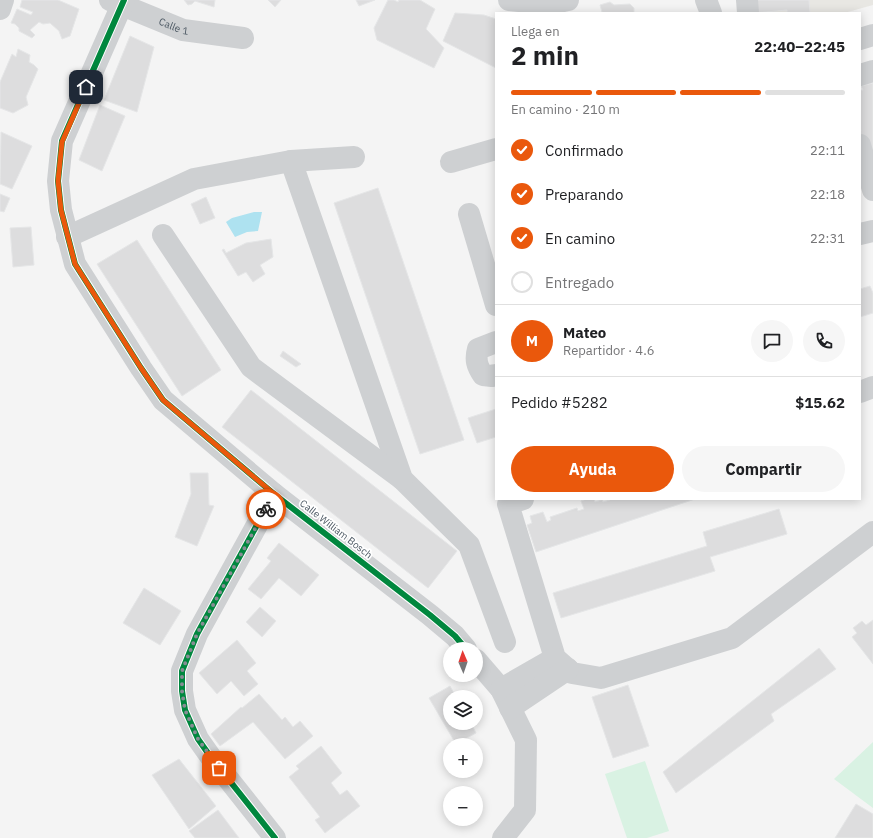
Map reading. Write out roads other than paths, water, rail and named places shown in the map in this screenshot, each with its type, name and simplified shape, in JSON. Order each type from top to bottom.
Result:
[{"type":"street","points":[[0,9],[3,0]]},
{"type":"street","points":[[509,0],[550,4],[568,0]]},
{"type":"street","points":[[706,0],[711,12]]},
{"type":"street","points":[[747,0],[748,12]]},
{"type":"street","name":"Calle 1","points":[[118,2],[183,30],[243,38]]},
{"type":"street","name":"Calle William Bosch","points":[[118,2],[62,142],[58,181],[61,210],[75,264],[163,400],[274,494],[430,615],[460,642]]},
{"type":"street","points":[[861,39],[873,35]]},
{"type":"street","points":[[861,75],[873,71]]},
{"type":"street","points":[[861,148],[873,190]]},
{"type":"street","points":[[451,162],[495,149]]},
{"type":"street","points":[[67,237],[194,179],[291,161],[354,157]]},
{"type":"street","points":[[291,161],[402,479]]},
{"type":"street","points":[[469,214],[495,302]]},
{"type":"street","points":[[861,234],[873,230]]},
{"type":"street","points":[[163,234],[251,366],[402,479],[469,545],[505,642]]},
{"type":"street","points":[[495,342],[478,349],[476,357],[477,367],[483,375],[495,375]]},
{"type":"street","points":[[861,392],[873,387]]},
{"type":"street","points":[[274,494],[197,634],[182,671],[182,691],[185,710],[198,739],[275,838]]},
{"type":"street","points":[[520,500],[508,504],[562,664],[572,673],[600,678],[732,638],[873,532]]},
{"type":"street","points":[[505,699],[562,664]]},
{"type":"street","points":[[483,669],[505,699],[526,740],[525,810],[503,838]]},
{"type":"water","points":[[254,212],[262,212],[258,231],[247,232],[235,237],[226,222],[232,218]]}]
